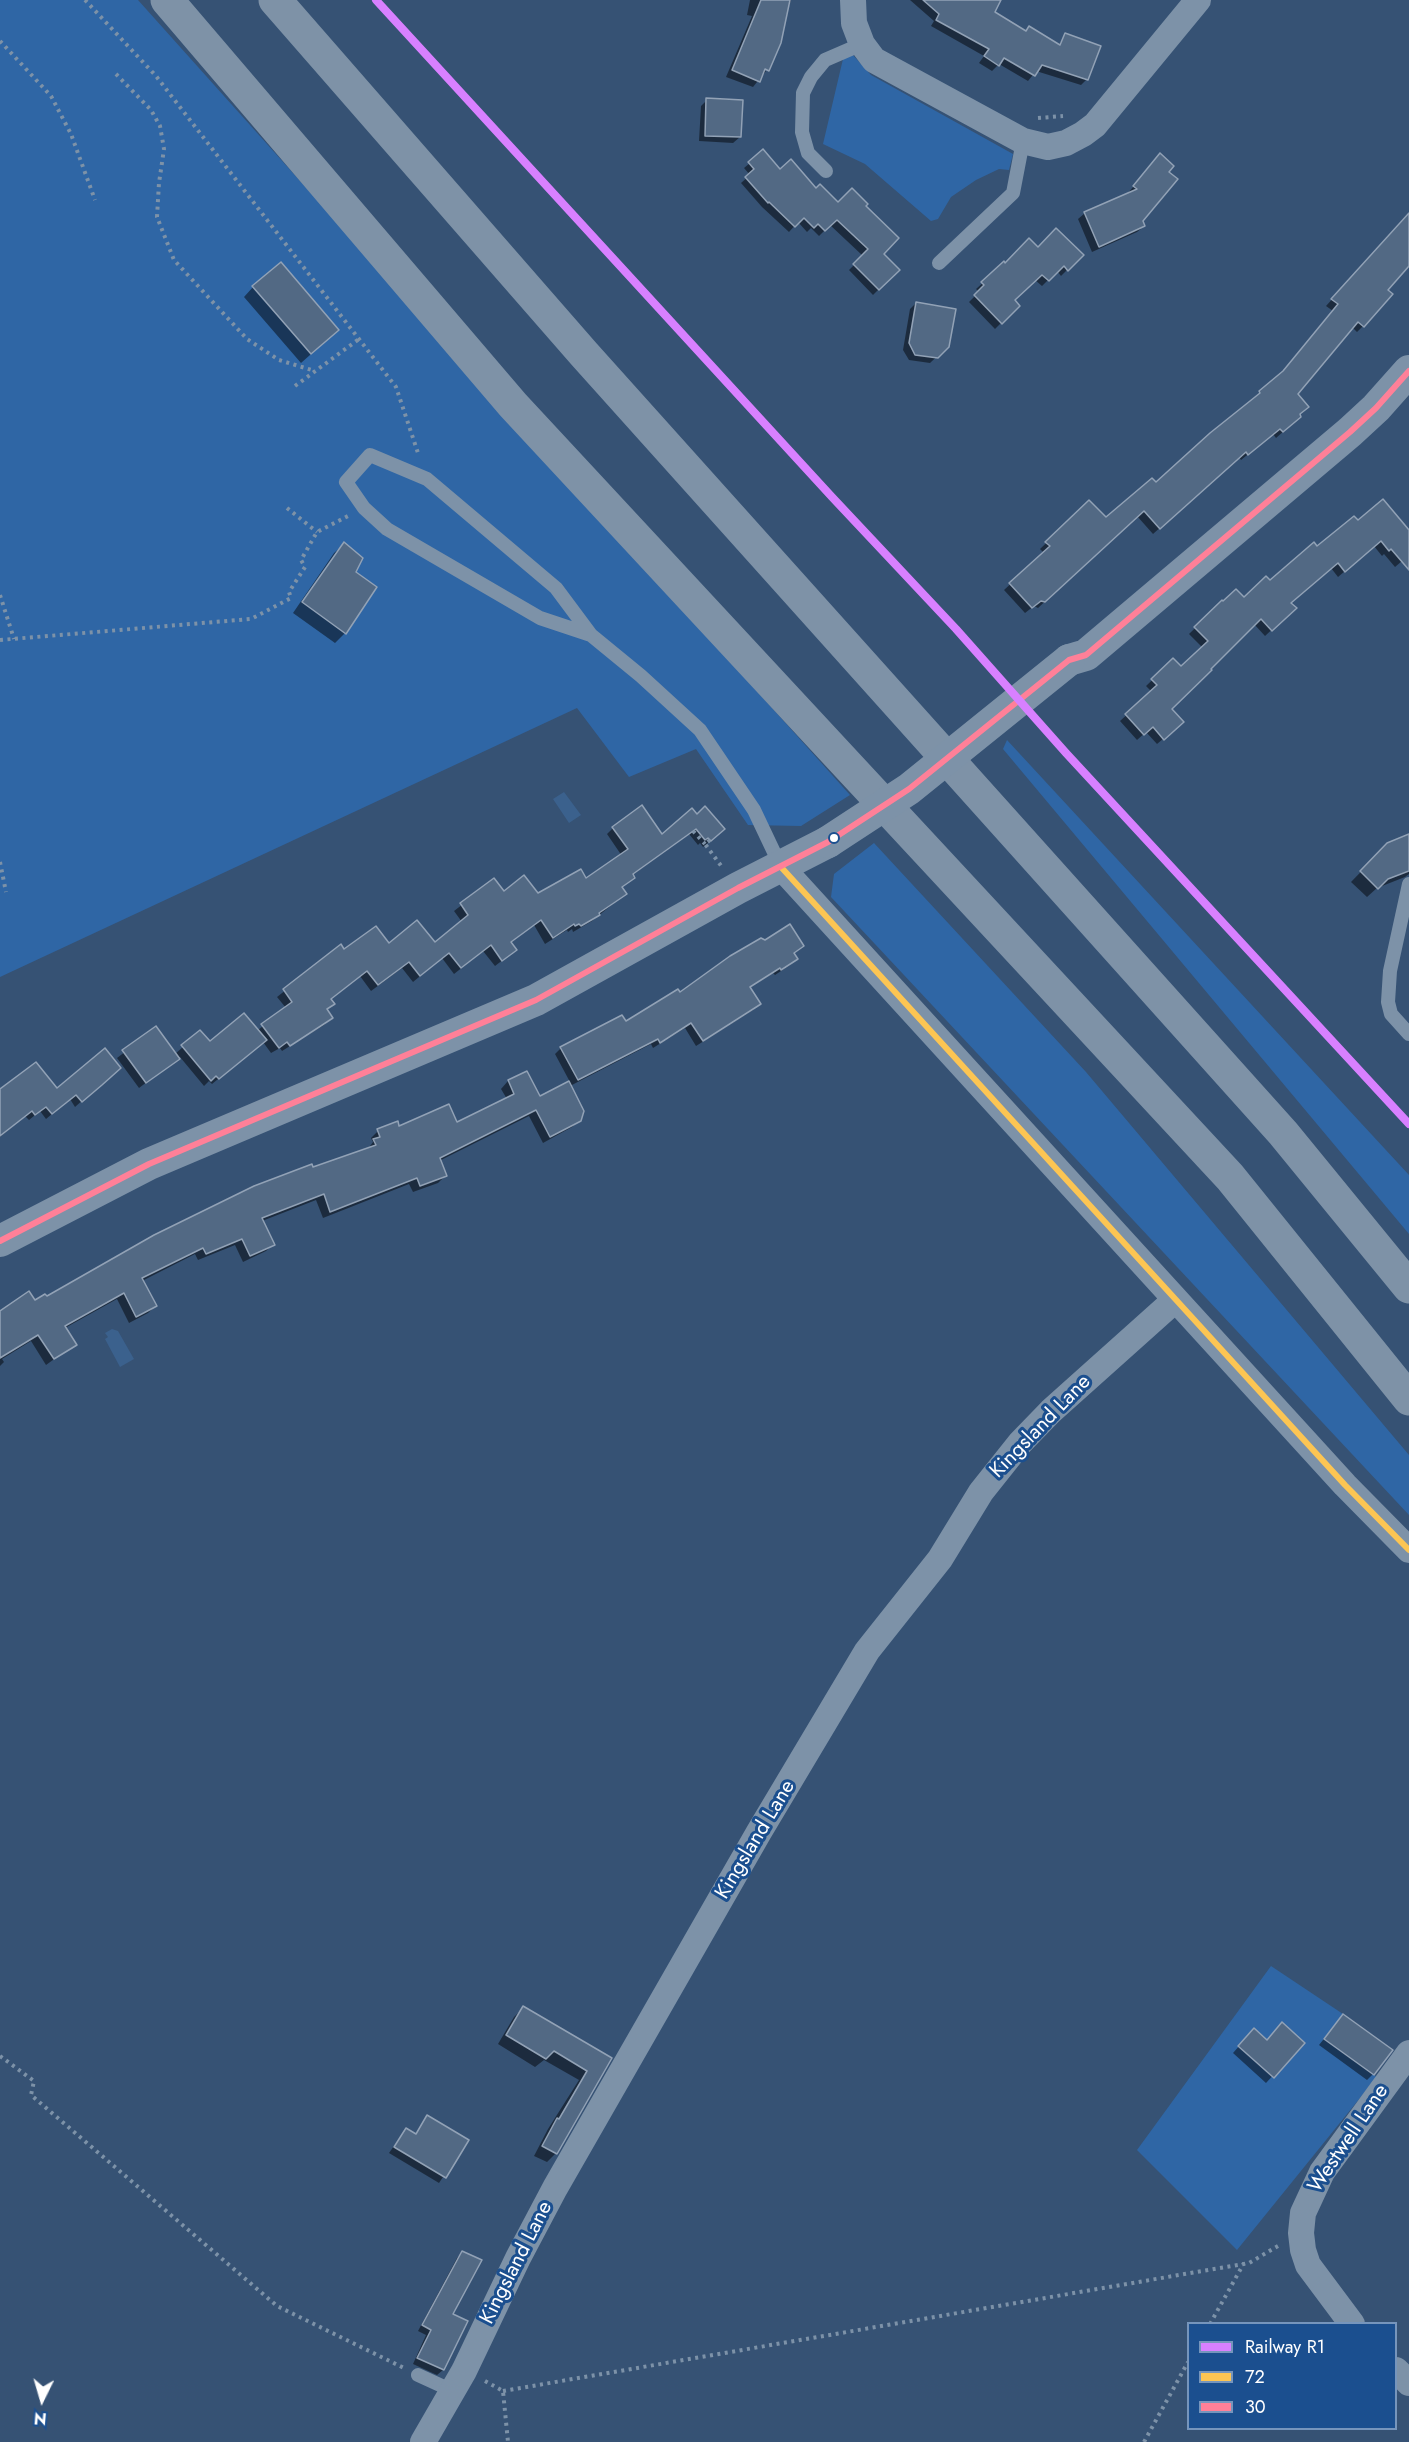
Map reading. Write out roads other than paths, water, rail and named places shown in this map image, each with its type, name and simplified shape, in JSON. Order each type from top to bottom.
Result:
[{"type":"highway","points":[[167,0],[513,405],[1230,1177],[1409,1399]]},
{"type":"highway","points":[[275,0],[584,354],[1283,1133],[1409,1287]]},
{"type":"street","points":[[853,0],[854,23],[862,44],[874,60],[1023,141],[1048,147],[1066,143],[1095,125],[1198,0]]},
{"type":"street","points":[[0,1241],[149,1164],[536,1000],[738,888],[828,842],[909,789],[1069,660],[1086,655],[1341,439],[1376,408],[1409,371]]},
{"type":"street","points":[[781,867],[1345,1485],[1409,1550]]},
{"type":"street","name":"Kingsland Lane","points":[[423,2442],[458,2381],[555,2188],[599,2115],[729,1884],[867,1651],[940,1558],[981,1492],[1020,1443],[1051,1411],[1175,1300]]},
{"type":"street","name":"Westwell Lane","points":[[1351,2322],[1308,2265],[1301,2233],[1303,2213],[1322,2172],[1409,2053]]},
{"type":"street","points":[[1397,2372],[1409,2383]]},
{"type":"lane","points":[[826,171],[808,153],[802,132],[803,93],[810,77],[825,60],[862,44]]},
{"type":"lane","points":[[939,263],[1013,193],[1023,141]]},
{"type":"lane","points":[[591,635],[540,618],[387,529],[364,508],[346,482],[370,455],[427,479],[556,588],[591,635],[641,676],[700,730],[754,810],[781,867]]},
{"type":"lane","points":[[1409,884],[1389,971],[1388,1002],[1391,1014],[1409,1034]]},
{"type":"lane","points":[[418,2375],[458,2381]]},
{"type":"rail line","name":"R1","points":[[376,0],[1409,1124]]}]
